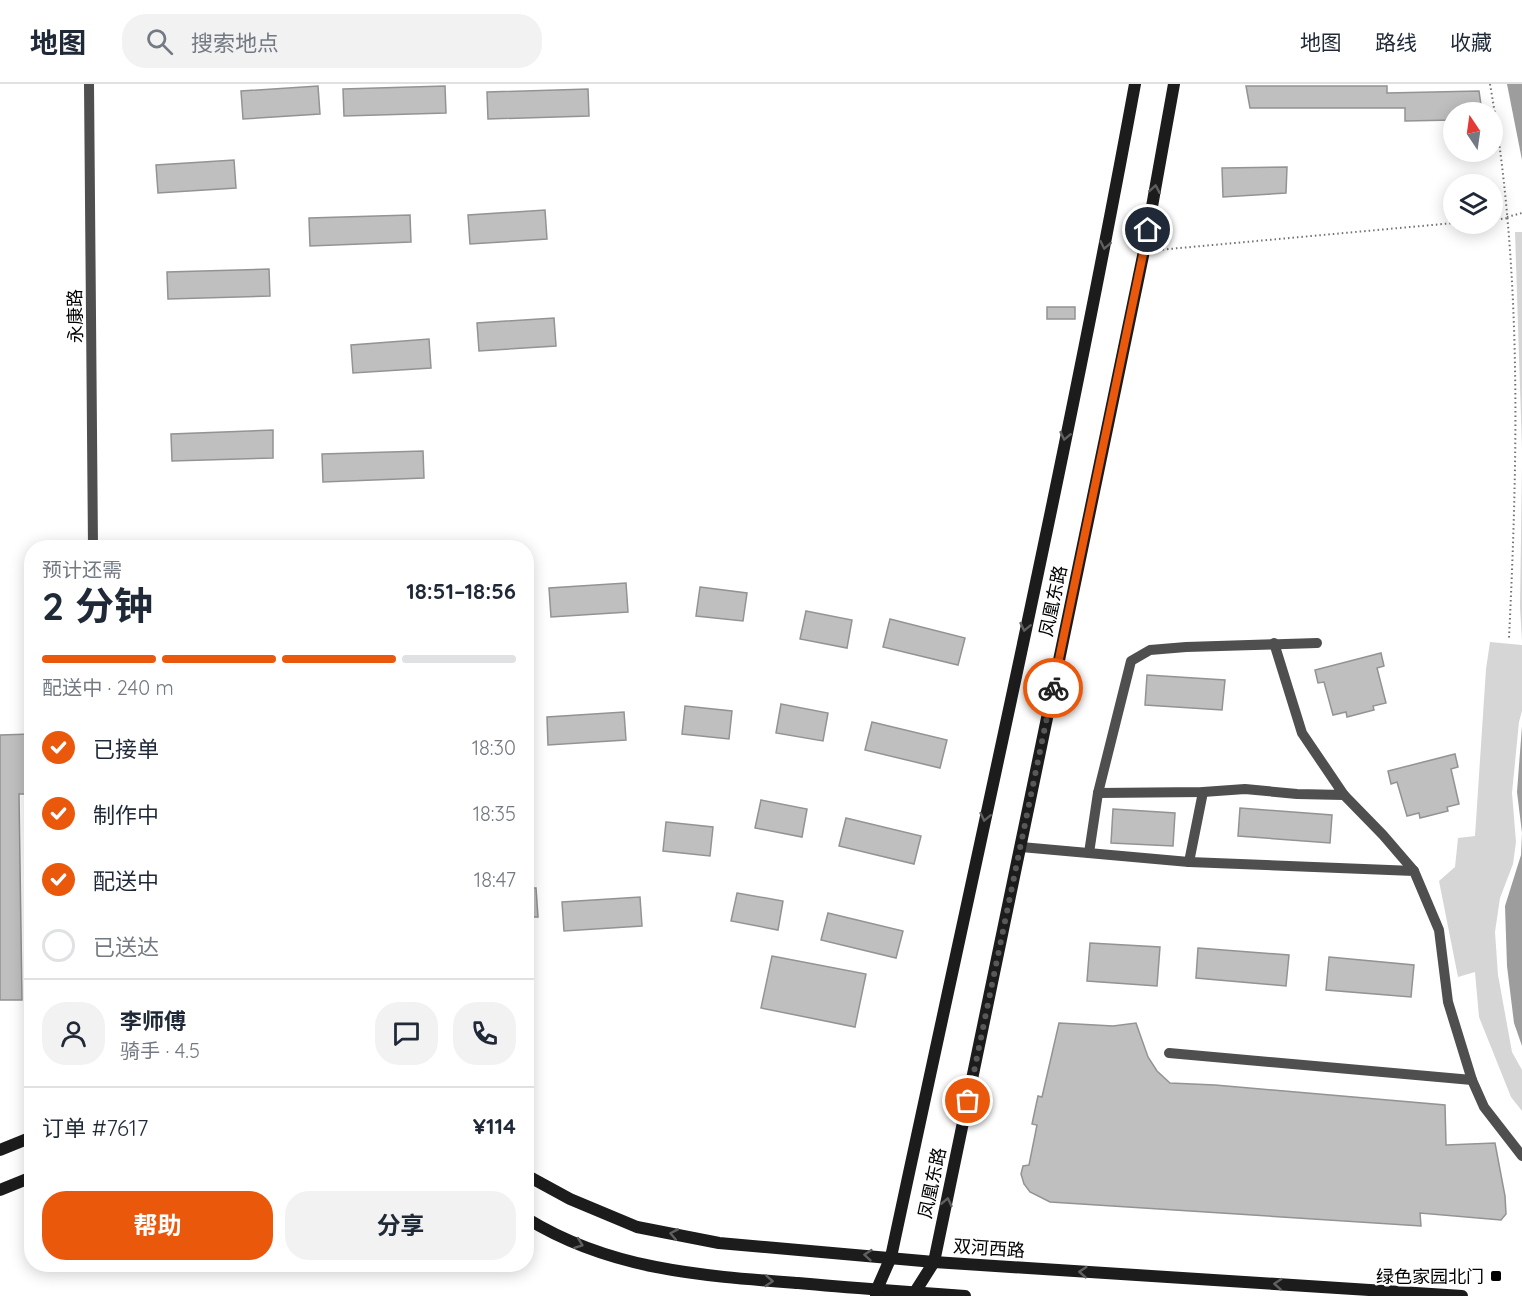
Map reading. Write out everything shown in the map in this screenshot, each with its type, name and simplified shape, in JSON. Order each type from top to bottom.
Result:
[{"type":"street","name":"永康路","points":[[89,84],[93,540]]},
{"type":"street","name":"凤凰东路","points":[[876,1293],[891,1257],[1105,248],[1135,84]]},
{"type":"street","name":"凤凰东路","points":[[915,1294],[934,1262],[1144,251],[1174,84]]},
{"type":"street","points":[[1089,853],[1098,793],[1131,661],[1150,650],[1317,642]]},
{"type":"street","points":[[1274,643],[1302,733],[1344,795],[1414,871],[1439,930],[1448,1002],[1472,1080],[1484,1107],[1522,1156]]},
{"type":"street","points":[[1098,793],[1203,792],[1245,789],[1297,794],[1344,795]]},
{"type":"street","points":[[1189,862],[1203,792]]},
{"type":"street","points":[[1021,847],[1189,862],[1414,871]]},
{"type":"street","points":[[1169,1053],[1472,1080]]},
{"type":"street","points":[[0,1150],[24,1140]]},
{"type":"street","name":"双河西路","points":[[534,1179],[570,1199],[638,1227],[719,1243],[934,1262],[1462,1296]]},
{"type":"street","points":[[0,1190],[24,1180]]},
{"type":"street","points":[[534,1223],[551,1233],[612,1257],[669,1271],[876,1293],[965,1296]]},
{"type":"path","points":[[1490,84],[1508,218],[1516,368],[1509,638]]},
{"type":"path","points":[[1503,219],[1522,213]]},
{"type":"path","points":[[1144,251],[1443,224]]},
{"type":"shaded area","points":[[1507,84],[1522,84],[1522,160]]},
{"type":"shaded area","points":[[1515,232],[1522,232],[1522,449]]},
{"type":"shaded area","points":[[1522,465],[1522,640],[1520,608]]},
{"type":"shaded area","points":[[1490,642],[1522,645],[1522,711],[1512,793],[1516,842],[1513,864],[1500,898],[1495,932],[1498,975],[1512,1052],[1522,1070],[1522,1111],[1511,1097],[1479,1017],[1475,972],[1458,977],[1439,881],[1455,867],[1458,838],[1475,836],[1486,669]]},
{"type":"shaded area","points":[[1522,726],[1522,833],[1517,792]]},
{"type":"shaded area","points":[[1522,833],[1522,1046],[1514,1023],[1507,966],[1505,906],[1521,855]]},
{"type":"building","points":[[318,86],[320,114],[243,119],[241,91]]},
{"type":"building","points":[[445,86],[446,113],[344,116],[343,89]]},
{"type":"building","points":[[1246,86],[1387,86],[1387,93],[1479,91],[1481,102],[1443,102],[1443,120],[1405,121],[1405,108],[1250,108]]},
{"type":"building","points":[[588,89],[589,116],[488,119],[487,92]]},
{"type":"building","points":[[234,160],[236,188],[158,193],[156,165]]},
{"type":"building","points":[[1287,167],[1286,193],[1223,197],[1222,168]]},
{"type":"building","points":[[545,210],[547,239],[470,244],[468,215]]},
{"type":"building","points":[[410,215],[411,242],[310,246],[309,218]]},
{"type":"building","points":[[269,269],[270,296],[168,299],[167,272]]},
{"type":"building","points":[[1047,307],[1075,307],[1075,319],[1047,319]]},
{"type":"building","points":[[554,318],[556,346],[479,351],[477,323]]},
{"type":"building","points":[[429,339],[431,368],[353,373],[351,345]]},
{"type":"building","points":[[273,430],[273,458],[172,461],[171,434]]},
{"type":"building","points":[[423,451],[424,478],[323,482],[322,454]]},
{"type":"building","points":[[626,583],[628,612],[551,617],[549,588]]},
{"type":"building","points":[[700,587],[747,593],[743,621],[696,616]]},
{"type":"building","points":[[806,611],[852,620],[847,648],[800,639]]},
{"type":"building","points":[[890,619],[965,638],[958,665],[883,647]]},
{"type":"building","points":[[1381,653],[1384,666],[1377,668],[1386,703],[1373,706],[1374,710],[1347,717],[1346,712],[1333,715],[1324,682],[1318,683],[1315,670]]},
{"type":"building","points":[[1147,675],[1225,680],[1222,710],[1145,705]]},
{"type":"building","points":[[781,704],[828,713],[823,741],[776,733]]},
{"type":"building","points":[[685,706],[732,711],[729,739],[682,734]]},
{"type":"building","points":[[624,712],[626,740],[548,745],[547,717]]},
{"type":"building","points":[[872,722],[947,740],[940,768],[865,750]]},
{"type":"building","points":[[24,734],[24,794],[19,794],[22,1000],[0,1000],[0,735]]},
{"type":"building","points":[[1455,754],[1458,767],[1451,769],[1459,804],[1447,807],[1448,811],[1420,818],[1419,813],[1407,816],[1397,782],[1391,784],[1388,771]]},
{"type":"building","points":[[761,800],[807,809],[802,837],[755,828]]},
{"type":"building","points":[[1240,808],[1332,815],[1330,843],[1238,836]]},
{"type":"building","points":[[1113,809],[1175,813],[1173,846],[1111,843]]},
{"type":"building","points":[[846,818],[921,836],[914,864],[839,846]]},
{"type":"building","points":[[666,822],[713,827],[710,856],[663,851]]},
{"type":"building","points":[[534,888],[536,888],[538,917],[534,917]]},
{"type":"building","points":[[737,893],[783,901],[778,930],[731,921]]},
{"type":"building","points":[[640,897],[642,926],[564,931],[562,902]]},
{"type":"building","points":[[828,913],[903,931],[896,958],[821,940]]},
{"type":"building","points":[[1090,943],[1160,947],[1157,986],[1087,981]]},
{"type":"building","points":[[1198,948],[1289,955],[1286,986],[1196,978]]},
{"type":"building","points":[[772,956],[866,974],[855,1027],[761,1008]]},
{"type":"building","points":[[1329,957],[1414,965],[1411,997],[1326,990]]},
{"type":"building","points":[[1059,1023],[1113,1026],[1136,1023],[1148,1057],[1157,1071],[1170,1083],[1445,1105],[1446,1145],[1495,1143],[1506,1214],[1501,1220],[1420,1213],[1421,1226],[1050,1202],[1030,1192],[1021,1174],[1023,1166],[1029,1165],[1037,1125],[1032,1124],[1038,1096],[1042,1097]]},
{"type":"way so far","points":[[968,1101],[1053,688]]},
{"type":"place","name":"绿色家园北门","points":[[1496,1276]]},
{"type":"route","points":[[1053,688],[1148,230]]}]
